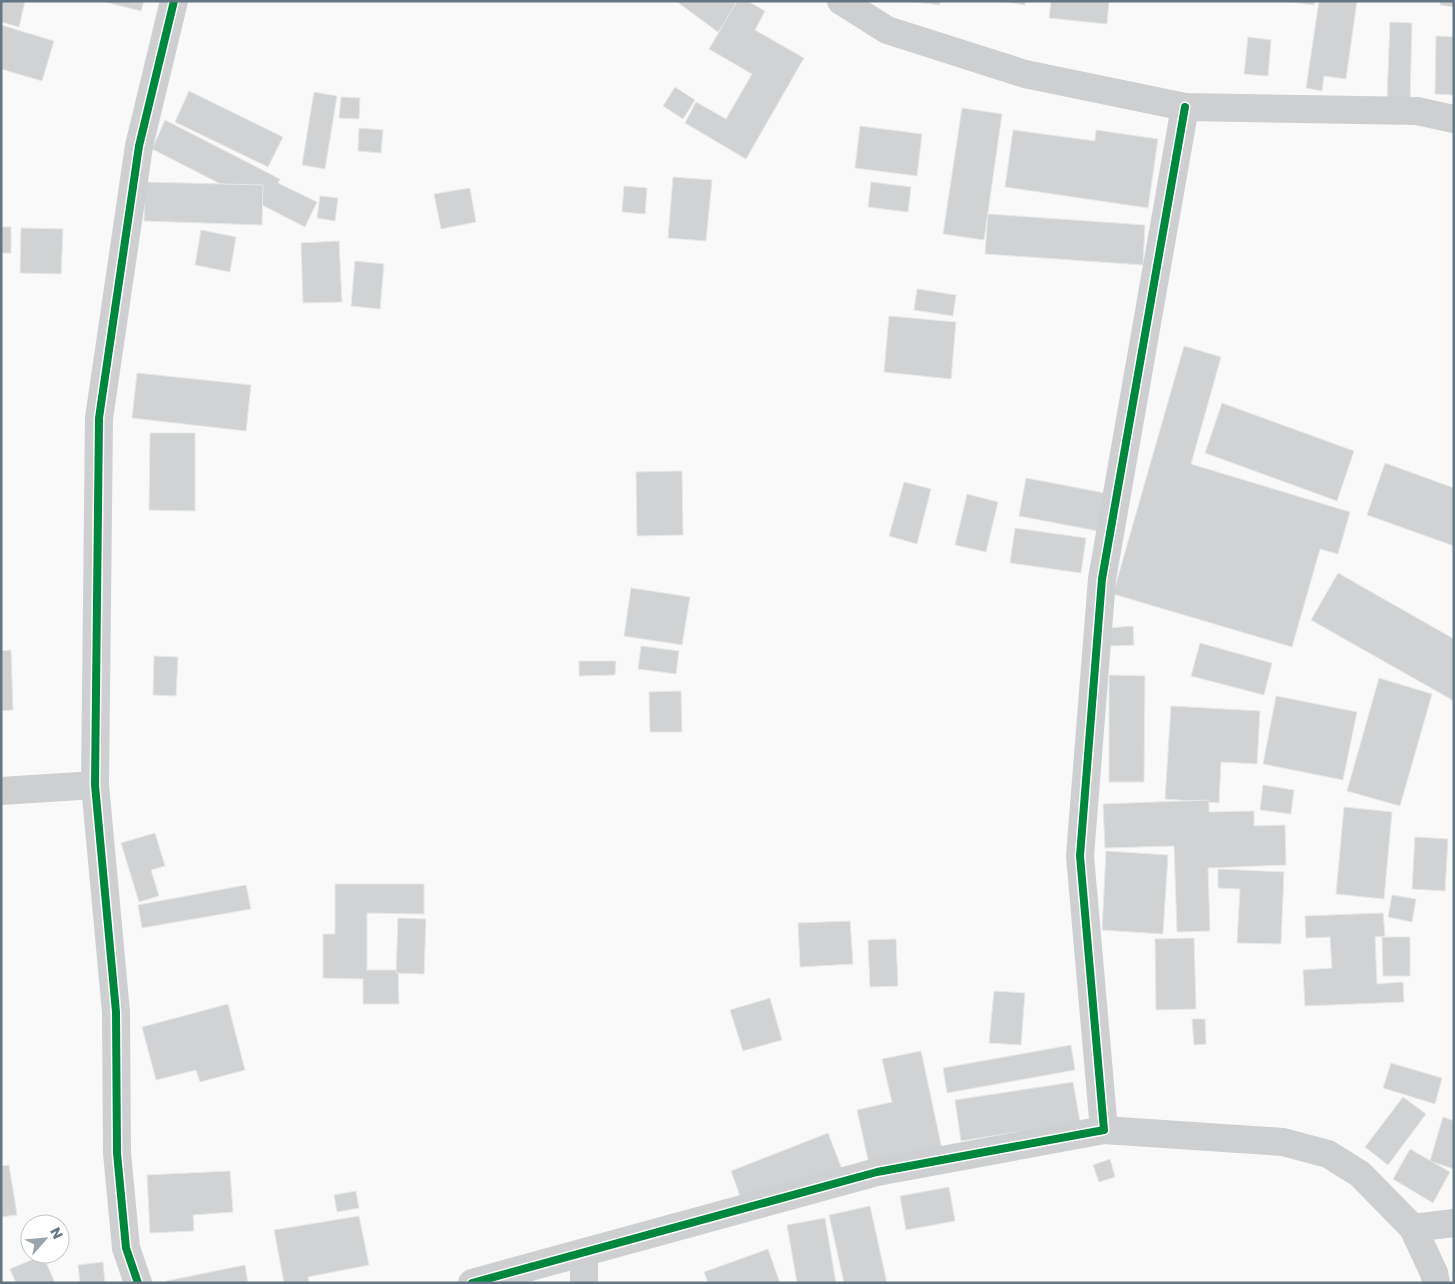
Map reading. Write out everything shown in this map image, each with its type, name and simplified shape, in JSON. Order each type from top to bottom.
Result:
[{"type":"street","points":[[138,1283],[126,1248],[117,1154],[116,1012],[96,785],[99,418],[139,146],[174,1]]},
{"type":"street","points":[[841,1],[887,30],[1025,74],[1185,107],[1417,111],[1454,119]]},
{"type":"street","points":[[1104,1130],[1080,856],[1102,579],[1185,107]]},
{"type":"street","points":[[1,791],[96,785]]},
{"type":"street","points":[[472,1283],[877,1172],[1104,1130],[1282,1142],[1328,1154],[1360,1174],[1413,1228],[1434,1273],[1436,1283]]},
{"type":"street","points":[[1413,1228],[1454,1222]]},
{"type":"street","points":[[584,1253],[584,1283]]},
{"type":"building","points":[[1,1],[25,1],[19,27],[1,22]]},
{"type":"building","points":[[101,1],[144,1],[141,11]]},
{"type":"building","points":[[676,1],[740,1],[718,32]]},
{"type":"building","points":[[737,1],[748,1],[765,11],[755,30],[804,58],[746,159],[685,123],[696,102],[726,119],[752,74],[709,49]]},
{"type":"building","points":[[906,1],[940,1],[940,5]]},
{"type":"building","points":[[999,1],[1025,1],[1025,5]]},
{"type":"building","points":[[1051,1],[1109,1],[1107,24],[1049,18]]},
{"type":"building","points":[[1283,1],[1315,1],[1314,5]]},
{"type":"building","points":[[1319,1],[1357,1],[1346,79],[1324,76],[1322,91],[1306,88]]},
{"type":"building","points":[[1440,1],[1454,1],[1454,7],[1440,5]]},
{"type":"building","points":[[1390,22],[1412,23],[1410,100],[1387,99]]},
{"type":"building","points":[[1,25],[54,41],[42,81],[1,69]]},
{"type":"building","points":[[1436,36],[1454,37],[1454,95],[1435,94]]},
{"type":"building","points":[[1248,37],[1271,40],[1268,76],[1244,74]]},
{"type":"building","points":[[675,87],[695,100],[683,119],[663,106]]},
{"type":"building","points":[[189,91],[283,137],[268,167],[175,122]]},
{"type":"building","points":[[314,92],[337,96],[325,169],[302,165]]},
{"type":"building","points":[[341,97],[360,98],[359,119],[339,118]]},
{"type":"building","points":[[962,108],[1002,114],[984,240],[943,234]]},
{"type":"building","points":[[165,120],[280,179],[278,183],[317,202],[305,227],[152,149]]},
{"type":"building","points":[[860,126],[922,134],[917,176],[855,168]]},
{"type":"building","points":[[359,128],[383,130],[381,153],[358,151]]},
{"type":"building","points":[[1013,130],[1095,141],[1096,130],[1158,139],[1148,208],[1005,187]]},
{"type":"building","points":[[673,177],[712,180],[706,241],[668,238]]},
{"type":"building","points":[[145,182],[263,185],[262,225],[144,221]]},
{"type":"building","points":[[871,182],[911,187],[908,212],[868,207]]},
{"type":"building","points":[[624,186],[647,188],[645,214],[622,212]]},
{"type":"building","points":[[470,188],[476,222],[441,229],[434,194]]},
{"type":"building","points":[[320,196],[338,198],[335,221],[317,218]]},
{"type":"building","points":[[988,214],[1145,225],[1143,265],[985,254]]},
{"type":"building","points":[[1,227],[11,227],[11,253],[1,253]]},
{"type":"building","points":[[21,228],[63,229],[61,274],[20,273]]},
{"type":"building","points":[[201,230],[236,237],[230,272],[195,265]]},
{"type":"building","points":[[339,241],[342,302],[303,303],[301,243]]},
{"type":"building","points":[[355,261],[384,264],[380,309],[351,306]]},
{"type":"building","points":[[917,289],[956,295],[953,316],[914,310]]},
{"type":"building","points":[[889,316],[956,322],[951,379],[884,372]]},
{"type":"building","points":[[1184,346],[1221,357],[1191,464],[1350,512],[1338,554],[1320,549],[1292,647],[1113,594]]},
{"type":"building","points":[[137,373],[251,385],[246,431],[132,418]]},
{"type":"building","points":[[1222,403],[1354,451],[1337,501],[1205,453]]},
{"type":"building","points":[[150,433],[195,433],[195,511],[149,510]]},
{"type":"building","points":[[1385,463],[1454,488],[1454,546],[1367,515]]},
{"type":"building","points":[[682,471],[683,535],[637,536],[636,472]]},
{"type":"building","points":[[1026,478],[1110,494],[1103,532],[1019,516]]},
{"type":"building","points":[[904,482],[931,489],[917,544],[889,536]]},
{"type":"building","points":[[967,494],[998,502],[986,552],[955,545]]},
{"type":"building","points":[[1015,528],[1086,538],[1081,573],[1010,563]]},
{"type":"building","points":[[1338,573],[1454,639],[1454,701],[1311,620]]},
{"type":"building","points":[[631,588],[690,597],[682,645],[624,636]]},
{"type":"building","points":[[1133,626],[1134,645],[1110,646],[1109,628]]},
{"type":"building","points":[[1200,643],[1272,663],[1264,695],[1191,676]]},
{"type":"building","points":[[641,646],[679,651],[676,674],[638,669]]},
{"type":"building","points":[[11,650],[13,710],[1,711],[1,651]]},
{"type":"building","points":[[154,656],[178,657],[176,696],[153,695]]},
{"type":"building","points":[[579,661],[616,661],[615,675],[579,676]]},
{"type":"building","points":[[1109,675],[1145,676],[1144,782],[1109,782]]},
{"type":"building","points":[[1379,678],[1432,694],[1400,806],[1347,791]]},
{"type":"building","points":[[681,691],[682,732],[650,732],[649,692]]},
{"type":"building","points":[[1276,696],[1357,712],[1343,780],[1263,764]]},
{"type":"building","points":[[1171,706],[1260,711],[1257,764],[1221,762],[1219,803],[1165,799]]},
{"type":"building","points":[[1263,785],[1294,790],[1291,814],[1260,810]]},
{"type":"building","points":[[1209,800],[1209,812],[1254,811],[1254,826],[1285,825],[1286,865],[1208,868],[1210,931],[1177,932],[1174,846],[1105,848],[1103,804]]},
{"type":"building","points":[[1344,807],[1392,812],[1384,899],[1336,894]]},
{"type":"building","points":[[155,833],[165,866],[151,870],[159,896],[139,902],[121,843]]},
{"type":"building","points":[[1415,837],[1448,839],[1445,891],[1412,889]]},
{"type":"building","points":[[1106,851],[1168,855],[1163,934],[1102,930]]},
{"type":"building","points":[[1218,869],[1284,872],[1281,944],[1237,943],[1240,889],[1218,888]]},
{"type":"building","points":[[335,884],[424,884],[424,914],[367,913],[367,970],[398,970],[399,1004],[363,1004],[363,979],[323,978],[323,934],[335,934]]},
{"type":"building","points":[[246,885],[251,909],[142,928],[138,905]]},
{"type":"building","points":[[1392,895],[1416,899],[1412,922],[1388,917]]},
{"type":"building","points":[[1383,913],[1385,936],[1375,937],[1377,984],[1403,982],[1404,1002],[1305,1006],[1303,970],[1332,968],[1330,937],[1306,938],[1305,916]]},
{"type":"building","points":[[398,918],[426,919],[424,974],[396,973]]},
{"type":"building","points":[[850,921],[853,964],[800,967],[798,923]]},
{"type":"building","points":[[1382,937],[1410,937],[1410,976],[1383,976]]},
{"type":"building","points":[[1194,938],[1196,1009],[1156,1010],[1155,939]]},
{"type":"building","points":[[896,939],[898,986],[870,987],[868,940]]},
{"type":"building","points":[[994,991],[1025,993],[1021,1045],[989,1043]]},
{"type":"building","points":[[770,998],[782,1040],[743,1051],[730,1010]]},
{"type":"building","points":[[228,1004],[245,1070],[200,1082],[196,1070],[156,1080],[142,1027]]},
{"type":"building","points":[[1192,1019],[1205,1019],[1206,1044],[1194,1045]]},
{"type":"building","points":[[1071,1045],[1075,1070],[947,1093],[943,1068]]},
{"type":"building","points":[[921,1051],[942,1149],[869,1164],[857,1110],[892,1102],[882,1059]]},
{"type":"building","points":[[1391,1063],[1442,1078],[1435,1104],[1383,1088]]},
{"type":"building","points":[[1073,1082],[1080,1122],[961,1141],[955,1100]]},
{"type":"building","points":[[1403,1097],[1426,1114],[1388,1165],[1365,1147]]},
{"type":"building","points":[[1443,1117],[1454,1121],[1454,1169],[1430,1161]]},
{"type":"building","points":[[828,1133],[842,1169],[744,1207],[731,1171]]},
{"type":"building","points":[[1410,1149],[1450,1172],[1433,1203],[1393,1179]]},
{"type":"building","points":[[1110,1159],[1115,1177],[1099,1182],[1093,1165]]},
{"type":"building","points":[[9,1165],[17,1215],[1,1217],[1,1166]]},
{"type":"building","points":[[230,1171],[233,1212],[193,1215],[194,1231],[150,1233],[147,1175]]},
{"type":"building","points":[[949,1187],[955,1221],[906,1230],[900,1196]]},
{"type":"building","points":[[356,1191],[359,1208],[337,1212],[334,1195]]},
{"type":"building","points":[[870,1206],[887,1283],[844,1283],[829,1215]]},
{"type":"building","points":[[359,1216],[369,1265],[308,1277],[309,1283],[284,1283],[274,1230]]},
{"type":"building","points":[[825,1218],[836,1283],[797,1283],[787,1225]]},
{"type":"building","points":[[768,1249],[780,1283],[708,1283],[704,1272]]},
{"type":"building","points":[[103,1262],[105,1283],[80,1283],[78,1265]]},
{"type":"building","points":[[22,1264],[47,1264],[55,1283],[16,1283],[10,1269]]},
{"type":"building","points":[[245,1265],[248,1283],[167,1283],[166,1281]]},
{"type":"cycle path","points":[[138,1283],[126,1248],[117,1153],[116,1012],[95,785],[99,418],[139,146],[174,1]]},
{"type":"cycle path","points":[[472,1283],[877,1172],[1104,1130],[1080,856],[1102,579],[1185,107]]}]
